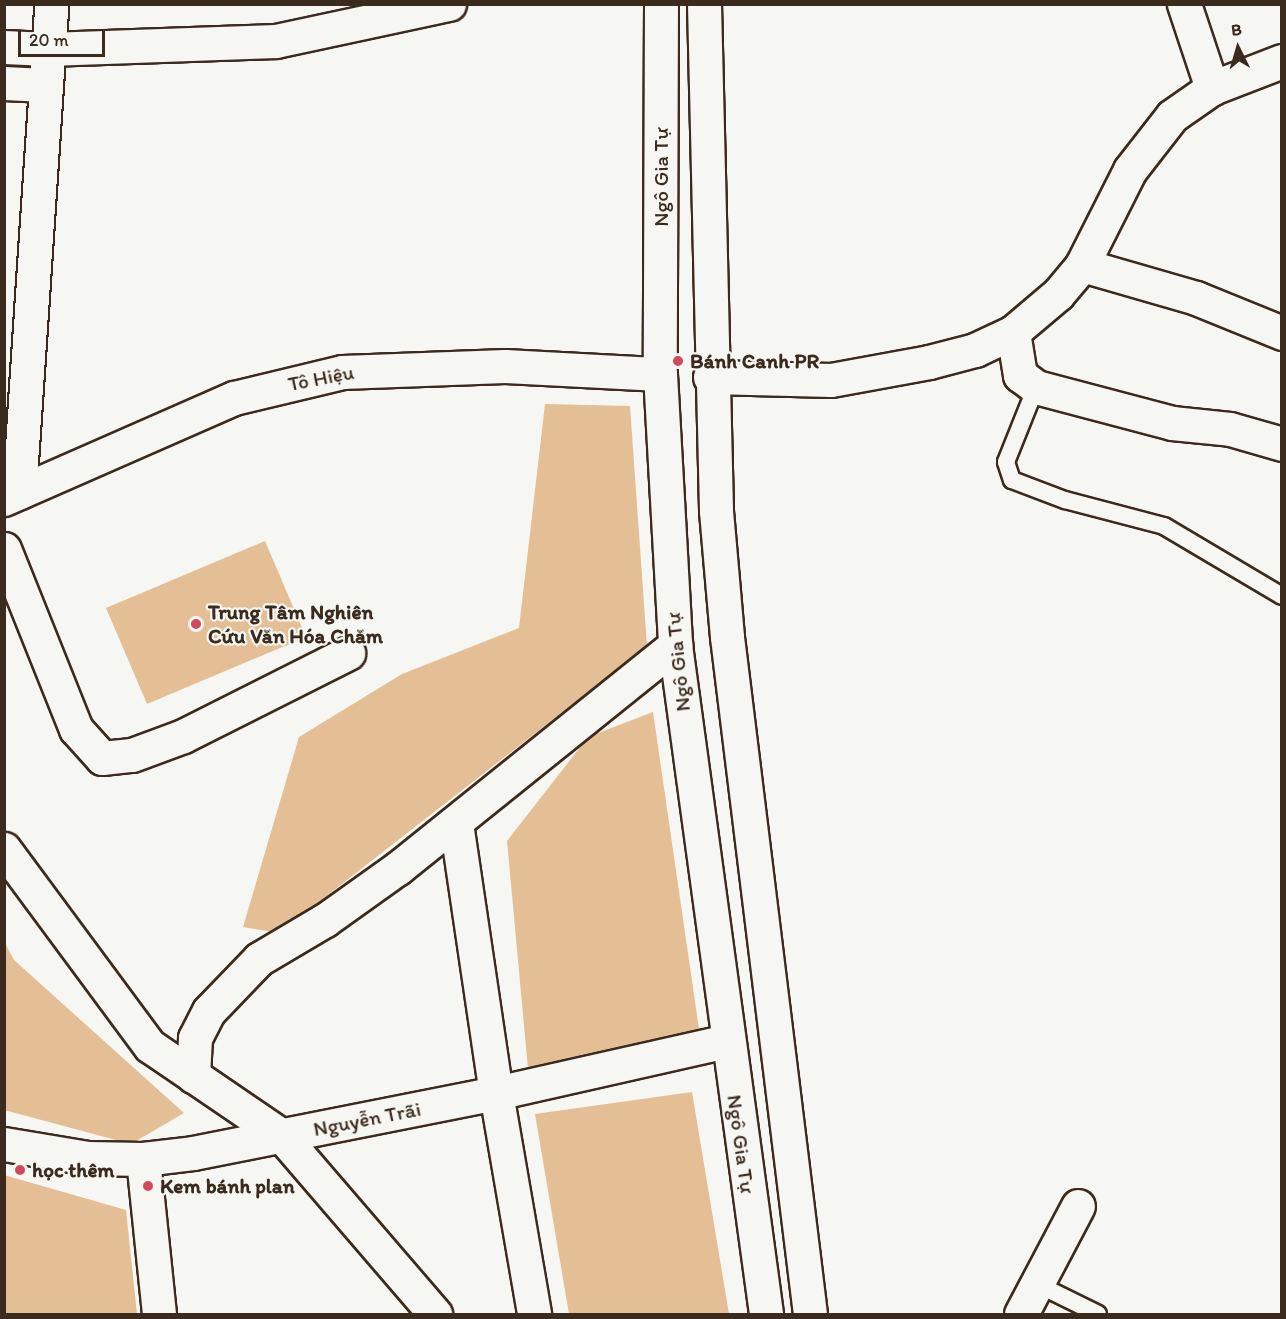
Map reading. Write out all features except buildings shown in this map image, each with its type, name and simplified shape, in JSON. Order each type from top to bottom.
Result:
[{"type":"street","points":[[12,495],[51,4]]},
{"type":"street","points":[[4,47],[48,49],[276,41],[449,4]]},
{"type":"street","name":"Ngô Gia Tự","points":[[661,4],[660,374],[675,645],[726,1041],[766,1314]]},
{"type":"street","points":[[704,4],[710,377],[727,637],[810,1314]]},
{"type":"street","points":[[1184,4],[1212,88]]},
{"type":"street","name":"Tô Hiệu","points":[[12,495],[234,398],[342,372],[505,366],[710,377],[831,380],[929,362],[975,350],[1013,332],[1058,294],[1082,265],[1130,170],[1150,141],[1172,116],[1212,88],[1281,61]]},
{"type":"street","points":[[4,83],[45,86]]},
{"type":"street","points":[[1082,265],[1196,298],[1281,333]]},
{"type":"street","points":[[1013,332],[1020,375],[1036,387],[1172,423],[1230,429],[1281,444]]},
{"type":"street","points":[[4,549],[76,729],[102,758],[132,755],[183,736],[348,653]]},
{"type":"street","points":[[193,1076],[195,1038],[209,1011],[229,986],[259,959],[325,920],[456,823],[675,645],[727,637]]},
{"type":"street","points":[[456,823],[496,1093],[534,1314]]},
{"type":"street","points":[[4,849],[150,1046],[282,1136],[435,1314]]},
{"type":"street","name":"Nguyễn Trãi","points":[[4,1144],[88,1158],[143,1160],[282,1136],[496,1093],[775,1031]]},
{"type":"street","points":[[143,1160],[159,1314]]},
{"type":"street","points":[[1021,1314],[1078,1206]]},
{"type":"lane","points":[[1036,387],[1006,462],[1012,480],[1065,500],[1164,526],[1281,597]]},
{"type":"lane","points":[[1037,1284],[1098,1314]]},
{"type":"place","name":"Bánh Canh PR","points":[[678,361]]},
{"type":"place","name":"Trung Tâm Nghiên Cứu Văn Hóa Chăm","points":[[196,624]]},
{"type":"place","name":"học thêm","points":[[20,1170]]},
{"type":"place","name":"Kem bánh plan","points":[[148,1186]]}]
